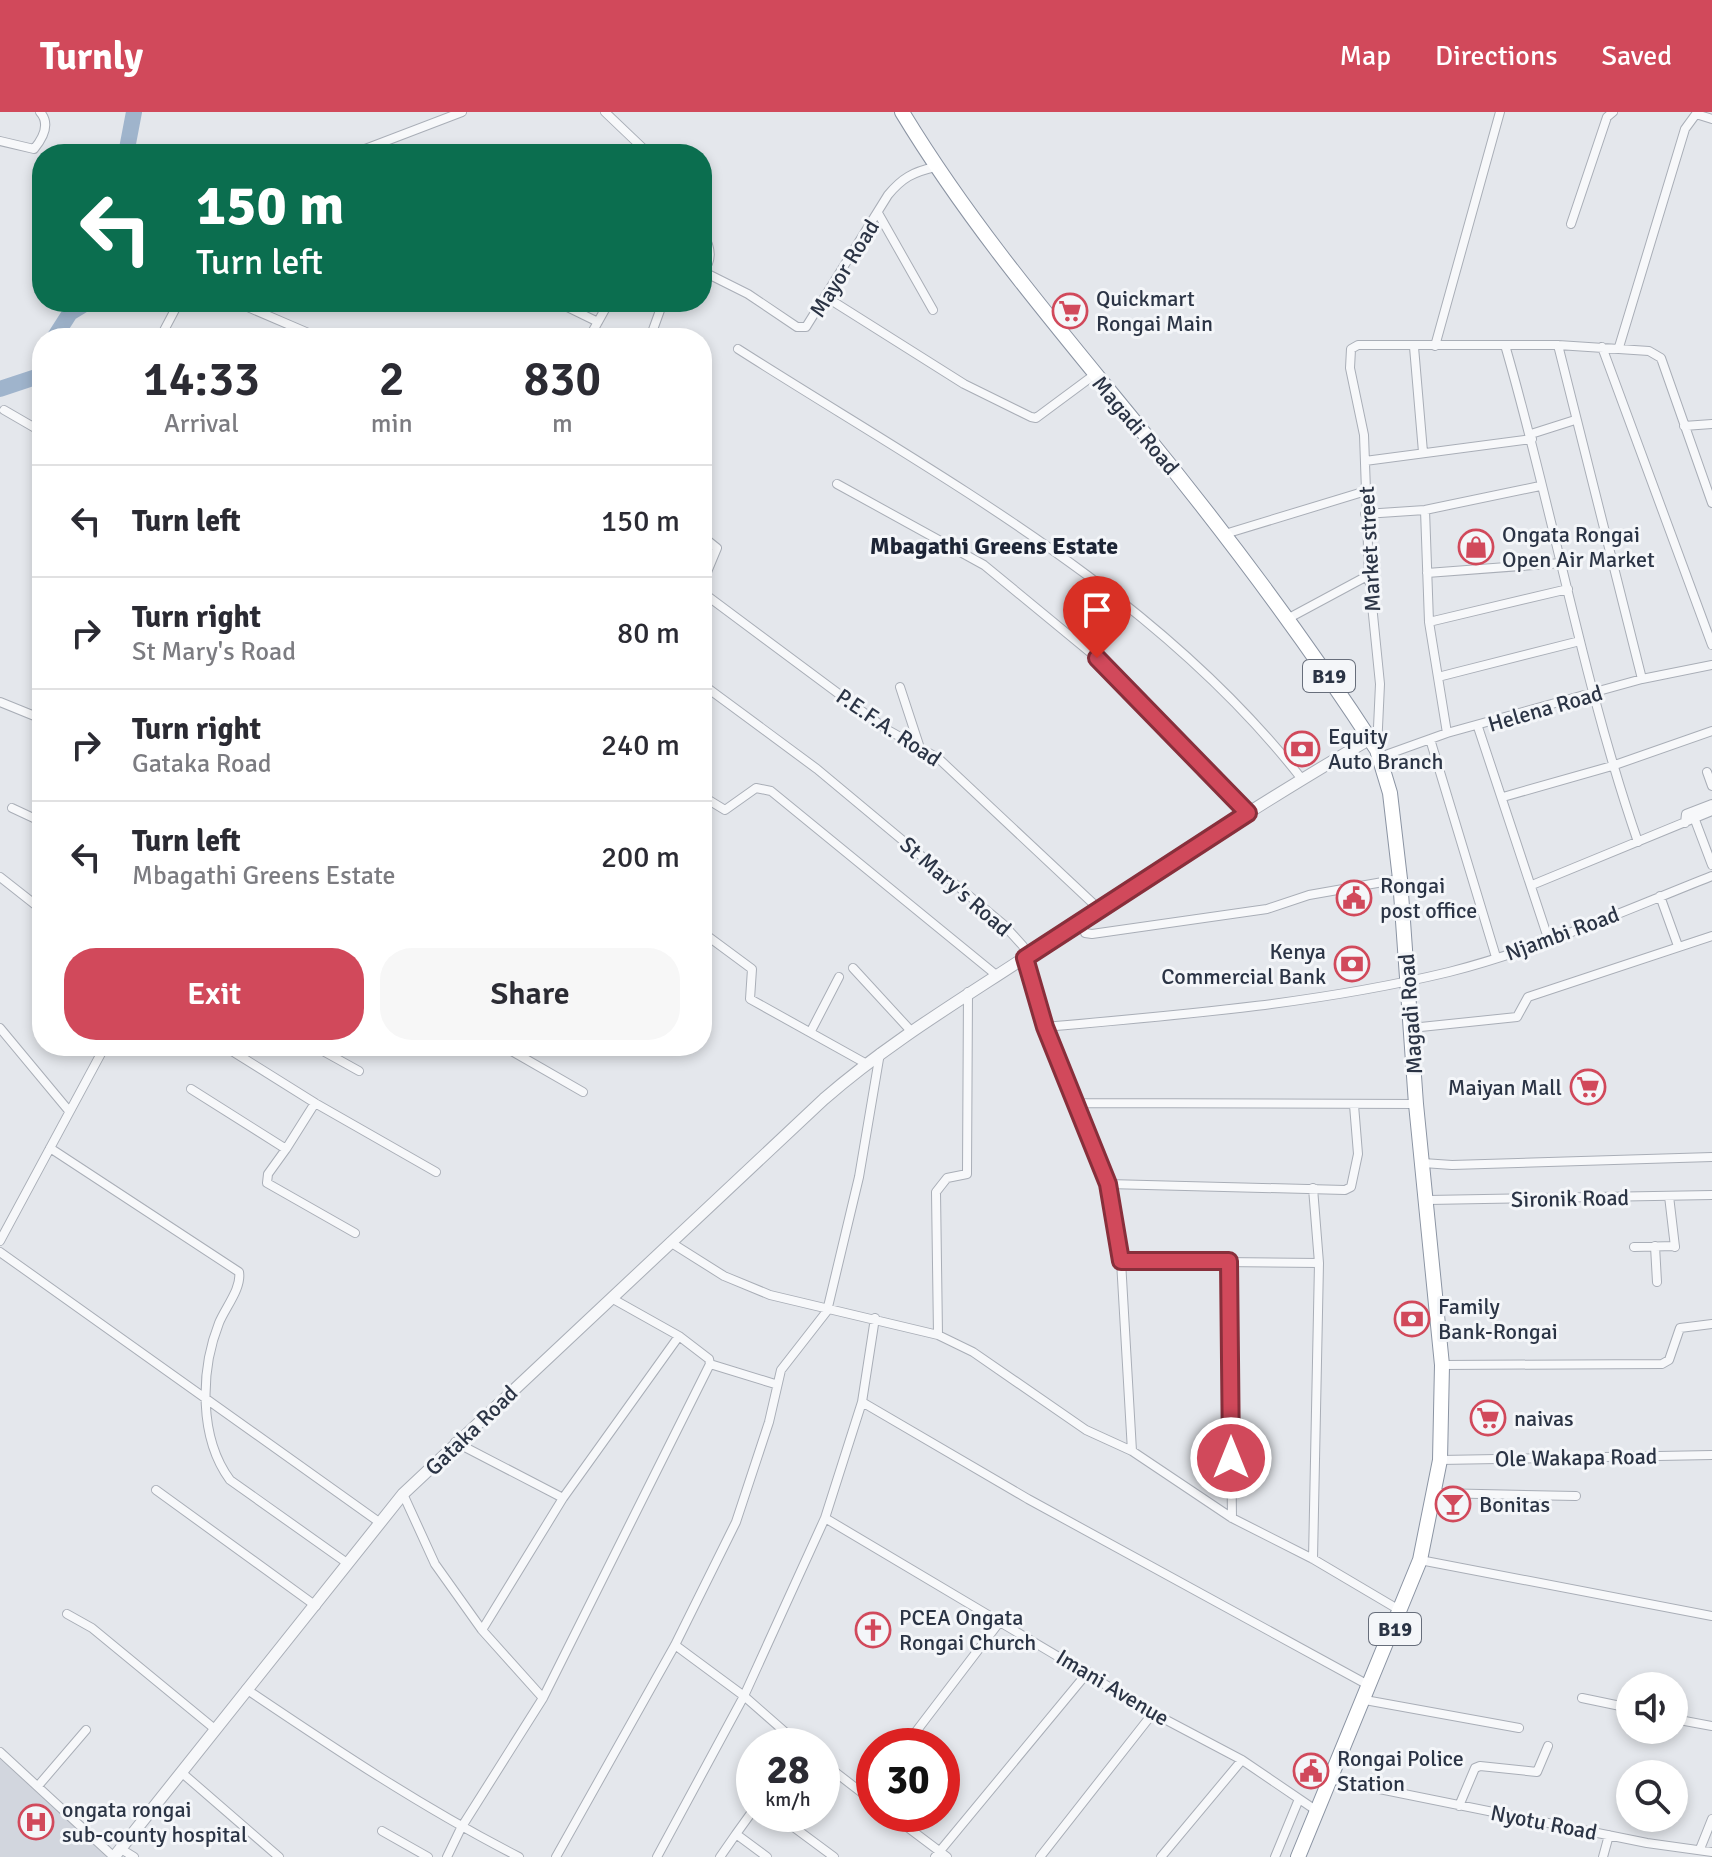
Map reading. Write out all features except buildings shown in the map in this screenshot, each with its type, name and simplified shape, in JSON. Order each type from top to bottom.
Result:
[{"type":"highway","name":"Magadi Road","points":[[902,112],[935,167],[1015,279],[1225,534],[1289,618],[1376,749],[1390,793],[1442,1365],[1440,1460],[1436,1493],[1420,1560],[1368,1693],[1298,1857]]},
{"type":"street","points":[[37,144],[46,120],[40,112]]},
{"type":"street","points":[[378,144],[462,112]]},
{"type":"street","points":[[605,112],[639,144]]},
{"type":"street","points":[[1435,346],[1500,112]]},
{"type":"street","points":[[1571,224],[1607,117],[1613,112]]},
{"type":"street","points":[[1619,347],[1685,129],[1696,114],[1712,119]]},
{"type":"street","points":[[0,141],[32,149]]},
{"type":"street","name":"Mayor Road","points":[[712,276],[748,294],[797,327],[806,327],[901,180],[916,171],[935,167]]},
{"type":"street","points":[[878,213],[933,310]]},
{"type":"street","points":[[826,297],[964,384],[1031,417],[1036,418],[1094,375]]},
{"type":"street","points":[[259,312],[297,328]]},
{"type":"street","points":[[578,312],[598,322]]},
{"type":"street","points":[[595,328],[604,312]]},
{"type":"street","name":"Market street","points":[[1376,749],[1380,684],[1365,514],[1364,435],[1350,368],[1351,349],[1358,345],[1414,347]]},
{"type":"street","points":[[1505,345],[1531,436],[1540,486],[1593,696],[1612,766],[1638,842]]},
{"type":"street","points":[[1558,345],[1642,679]]},
{"type":"street","points":[[1423,452],[1414,347],[1558,345],[1649,351],[1661,358],[1712,503]]},
{"type":"street","points":[[1602,347],[1712,645]]},
{"type":"street","points":[[738,349],[1084,569],[1122,599],[1244,709],[1301,778]]},
{"type":"street","points":[[4,410],[32,426]]},
{"type":"street","points":[[1365,461],[1531,436],[1575,420]]},
{"type":"street","points":[[1684,426],[1712,424]]},
{"type":"street","points":[[837,484],[984,565],[1103,663],[1248,813]]},
{"type":"street","points":[[1365,514],[1425,510],[1540,486]]},
{"type":"street","points":[[1225,534],[1366,491]]},
{"type":"street","points":[[1425,510],[1429,622],[1447,733]]},
{"type":"street","points":[[1427,573],[1561,563]]},
{"type":"street","points":[[1289,618],[1369,575]]},
{"type":"street","points":[[1429,622],[1568,589]]},
{"type":"street","name":"P.E.F.A. Road","points":[[712,599],[874,720],[938,758],[1099,909]]},
{"type":"street","points":[[1438,677],[1580,641]]},
{"type":"street","name":"Helena Road","points":[[1376,749],[1478,727],[1593,696],[1642,679],[1712,665]]},
{"type":"street","points":[[900,687],[920,746]]},
{"type":"street","name":"St Mary's Road","points":[[712,691],[817,769],[1003,924],[1023,946],[1045,1027],[1108,1184],[1121,1261],[1132,1451]]},
{"type":"street","points":[[0,702],[32,715]]},
{"type":"street","points":[[1478,727],[1548,938]]},
{"type":"street","points":[[1503,797],[1612,766],[1712,731]]},
{"type":"street","points":[[1430,739],[1496,957]]},
{"type":"street","name":"Gataka Road","points":[[116,1854],[403,1494],[455,1442],[865,1063],[995,974],[1025,958],[1081,918],[1301,778],[1376,749]]},
{"type":"street","points":[[1707,772],[1712,786]]},
{"type":"street","points":[[712,801],[728,810],[756,788],[771,791],[995,974]]},
{"type":"street","points":[[1685,823],[1686,814],[1712,804]]},
{"type":"street","points":[[12,808],[32,817]]},
{"type":"street","points":[[1532,885],[1712,811]]},
{"type":"street","points":[[1695,820],[1712,865]]},
{"type":"street","name":"Njambi Road","points":[[1045,1027],[1230,1011],[1408,981],[1496,957],[1712,876]]},
{"type":"street","points":[[0,878],[32,902]]},
{"type":"street","points":[[1081,918],[1085,933],[1092,934],[1267,909],[1309,895],[1400,879]]},
{"type":"street","points":[[1660,896],[1678,946]]},
{"type":"street","points":[[1411,1028],[1517,1017],[1528,997],[1712,936]]},
{"type":"street","points":[[712,939],[752,969],[750,999],[865,1063]]},
{"type":"street","points":[[853,968],[911,1031]]},
{"type":"street","points":[[811,1031],[839,977]]},
{"type":"street","points":[[938,1335],[936,1192],[947,1178],[967,1174],[968,992]]},
{"type":"street","points":[[0,1028],[69,1111]]},
{"type":"street","points":[[556,1857],[675,1645],[736,1522],[769,1422],[775,1384],[781,1370],[827,1311],[859,1177],[881,1052]]},
{"type":"street","points":[[0,1241],[99,1056]]},
{"type":"street","points":[[240,1056],[436,1172]]},
{"type":"street","points":[[332,1056],[359,1071]]},
{"type":"street","points":[[520,1056],[583,1092]]},
{"type":"street","points":[[191,1089],[286,1149]]},
{"type":"street","points":[[315,1103],[268,1174],[267,1183],[355,1233]]},
{"type":"street","points":[[1074,1103],[1416,1104]]},
{"type":"street","points":[[1108,1184],[1351,1187],[1358,1154],[1354,1105]]},
{"type":"street","points":[[50,1148],[239,1272],[241,1278],[214,1340],[204,1396],[212,1443],[220,1467],[230,1480],[347,1563]]},
{"type":"street","points":[[1423,1163],[1712,1157]]},
{"type":"street","points":[[1313,1188],[1319,1263],[1313,1559]]},
{"type":"street","name":"Sironik Road","points":[[1428,1200],[1712,1195]]},
{"type":"street","points":[[1634,1247],[1675,1246],[1669,1196]]},
{"type":"street","points":[[670,1242],[736,1281],[770,1295],[938,1335],[973,1352],[1086,1430],[1132,1451],[1232,1518],[1313,1559],[1401,1611]]},
{"type":"street","points":[[1655,1246],[1657,1282]]},
{"type":"street","points":[[0,1252],[379,1522]]},
{"type":"street","points":[[1121,1261],[1319,1263]]},
{"type":"street","points":[[1229,1261],[1232,1518]]},
{"type":"street","points":[[447,1857],[461,1828],[543,1698],[710,1364],[709,1359],[679,1336],[613,1299]]},
{"type":"street","points":[[657,1857],[744,1696],[825,1518],[862,1402],[875,1318]]},
{"type":"street","points":[[1442,1365],[1662,1364],[1669,1360],[1680,1328],[1712,1324]]},
{"type":"street","points":[[482,1630],[563,1498],[679,1336]]},
{"type":"street","points":[[710,1364],[775,1384]]},
{"type":"street","points":[[862,1402],[1368,1693],[1519,1728]]},
{"type":"street","points":[[455,1442],[563,1498]]},
{"type":"street","name":"Ole Wakapa Road","points":[[1440,1460],[1712,1455]]},
{"type":"street","points":[[156,1490],[316,1606]]},
{"type":"street","points":[[1436,1493],[1576,1496]]},
{"type":"street","points":[[403,1494],[435,1564],[482,1630],[543,1698]]},
{"type":"street","name":"Imani Avenue","points":[[825,1518],[1153,1713],[1242,1760],[1317,1811]]},
{"type":"street","points":[[1420,1560],[1712,1616]]},
{"type":"street","points":[[67,1614],[92,1628],[216,1730]]},
{"type":"street","points":[[919,1728],[1001,1620]]},
{"type":"street","points":[[675,1645],[744,1696],[780,1728]]},
{"type":"street","points":[[912,1832],[941,1855],[1088,1672]]},
{"type":"street","points":[[246,1689],[355,1763],[461,1828],[519,1857]]},
{"type":"street","points":[[1582,1698],[1616,1705]]},
{"type":"street","points":[[1040,1857],[1153,1713]]},
{"type":"street","points":[[1688,1722],[1712,1726]]},
{"type":"street","points":[[38,1786],[86,1730]]},
{"type":"street","points":[[1459,1806],[1475,1768],[1537,1772],[1548,1746]]},
{"type":"street","points":[[0,1752],[116,1854],[134,1857]]},
{"type":"street","points":[[1161,1857],[1242,1760]]},
{"type":"street","points":[[181,1772],[279,1857]]},
{"type":"street","points":[[840,1776],[856,1788]]},
{"type":"street","name":"Nyotu Road","points":[[1329,1779],[1609,1835],[1712,1852]]},
{"type":"street","points":[[1275,1857],[1299,1799]]},
{"type":"street","points":[[1700,1849],[1712,1819]]},
{"type":"street","points":[[382,1831],[428,1857]]},
{"type":"street","points":[[800,1832],[834,1857]]},
{"type":"street","points":[[720,1857],[736,1834],[767,1857]]},
{"type":"street","points":[[1603,1857],[1609,1835]]},
{"type":"shaded area","name":"ongata rongai sub-county hospital","points":[[0,1757],[107,1855],[106,1857],[0,1857]]},
{"type":"waterway","points":[[128,144],[134,112]]},
{"type":"waterway","points":[[60,328],[72,312]]},
{"type":"waterway","points":[[0,389],[32,378]]},
{"type":"place","name":"Quickmart Rongai Main","points":[[1070,311]]},
{"type":"place","name":"Ongata Rongai Open Air Market","points":[[1476,547]]},
{"type":"place","name":"Equity Auto Branch","points":[[1302,749]]},
{"type":"place","name":"Rongai post office","points":[[1354,898]]},
{"type":"place","name":"Kenya Commercial Bank","points":[[1352,964]]},
{"type":"place","name":"Maiyan Mall","points":[[1588,1087]]},
{"type":"place","name":"Family Bank-Rongai","points":[[1412,1319]]},
{"type":"place","name":"naivas","points":[[1488,1418]]},
{"type":"place","name":"Bonitas","points":[[1453,1504]]},
{"type":"place","name":"PCEA Ongata Rongai Church","points":[[873,1630]]},
{"type":"place","name":"Rongai Police Station","points":[[1311,1771]]},
{"type":"place","name":"ongata rongai sub-county hospital","points":[[36,1822]]},
{"type":"district","name":"Mbagathi Greens Estate","points":[[994,546]]},
{"type":"route","points":[[1097,658],[1248,813],[1081,918],[1025,958],[1045,1027],[1108,1184],[1121,1261],[1229,1261],[1231,1458]]}]
